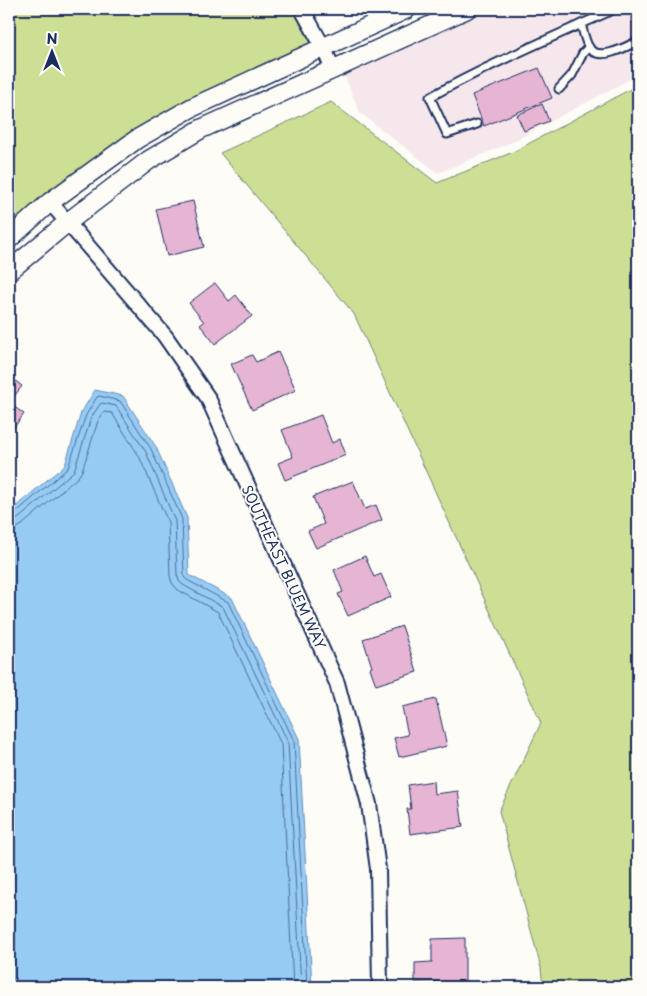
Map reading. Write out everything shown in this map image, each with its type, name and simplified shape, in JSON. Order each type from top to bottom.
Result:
[{"type":"street","points":[[302,9],[333,69]]},
{"type":"street","points":[[9,239],[50,202],[137,139],[191,108],[407,9]]},
{"type":"street","points":[[9,271],[68,222],[149,160],[201,129],[466,9]]},
{"type":"street","name":"SOUTHEAST BLUEM WAY","points":[[50,202],[165,336],[208,398],[337,683],[369,804],[377,860],[380,987]]},
{"type":"lane","points":[[477,124],[447,134],[430,97],[503,60],[615,9]]},
{"type":"lane","points":[[581,24],[589,47],[598,54],[607,54],[638,41]]},
{"type":"lane","points":[[560,89],[572,75],[583,53],[589,47]]},
{"type":"shaded area","points":[[488,9],[638,9],[638,75],[510,143],[438,173],[360,113],[344,75]]},
{"type":"green space","points":[[9,9],[292,9],[311,43],[187,99],[132,131],[52,190],[50,189],[9,227]]},
{"type":"green space","points":[[638,85],[638,987],[543,987],[541,968],[499,811],[541,723],[354,314],[220,153],[331,102],[437,183],[513,152]]},
{"type":"water","points":[[95,390],[123,396],[156,447],[187,518],[189,575],[232,598],[299,739],[312,987],[9,987],[9,512],[65,465],[81,413]]},
{"type":"building","points":[[539,68],[552,98],[484,126],[472,95]]},
{"type":"building","points":[[542,104],[549,121],[524,131],[517,115]]},
{"type":"building","points":[[193,201],[204,247],[167,256],[156,209]]},
{"type":"building","points":[[215,283],[229,301],[236,295],[252,316],[215,344],[200,325],[204,322],[189,303]]},
{"type":"building","points":[[278,352],[296,390],[252,410],[231,364],[252,355],[256,362]]},
{"type":"building","points":[[9,376],[22,386],[9,403]]},
{"type":"building","points":[[9,403],[24,414],[9,434]]},
{"type":"building","points":[[321,415],[332,443],[340,439],[346,455],[285,480],[278,463],[293,457],[282,430]]},
{"type":"building","points":[[353,481],[365,509],[376,505],[382,520],[316,548],[308,531],[324,524],[313,497]]},
{"type":"building","points":[[365,556],[374,577],[381,574],[391,597],[348,616],[338,594],[343,592],[334,570]]},
{"type":"building","points":[[402,626],[417,672],[376,685],[363,639]]},
{"type":"building","points":[[436,699],[447,746],[399,757],[394,738],[408,735],[402,707]]},
{"type":"building","points":[[433,781],[434,794],[458,791],[463,827],[410,834],[407,809],[411,809],[408,785]]},
{"type":"building","points":[[465,938],[465,981],[415,982],[415,963],[432,962],[432,939]]}]
